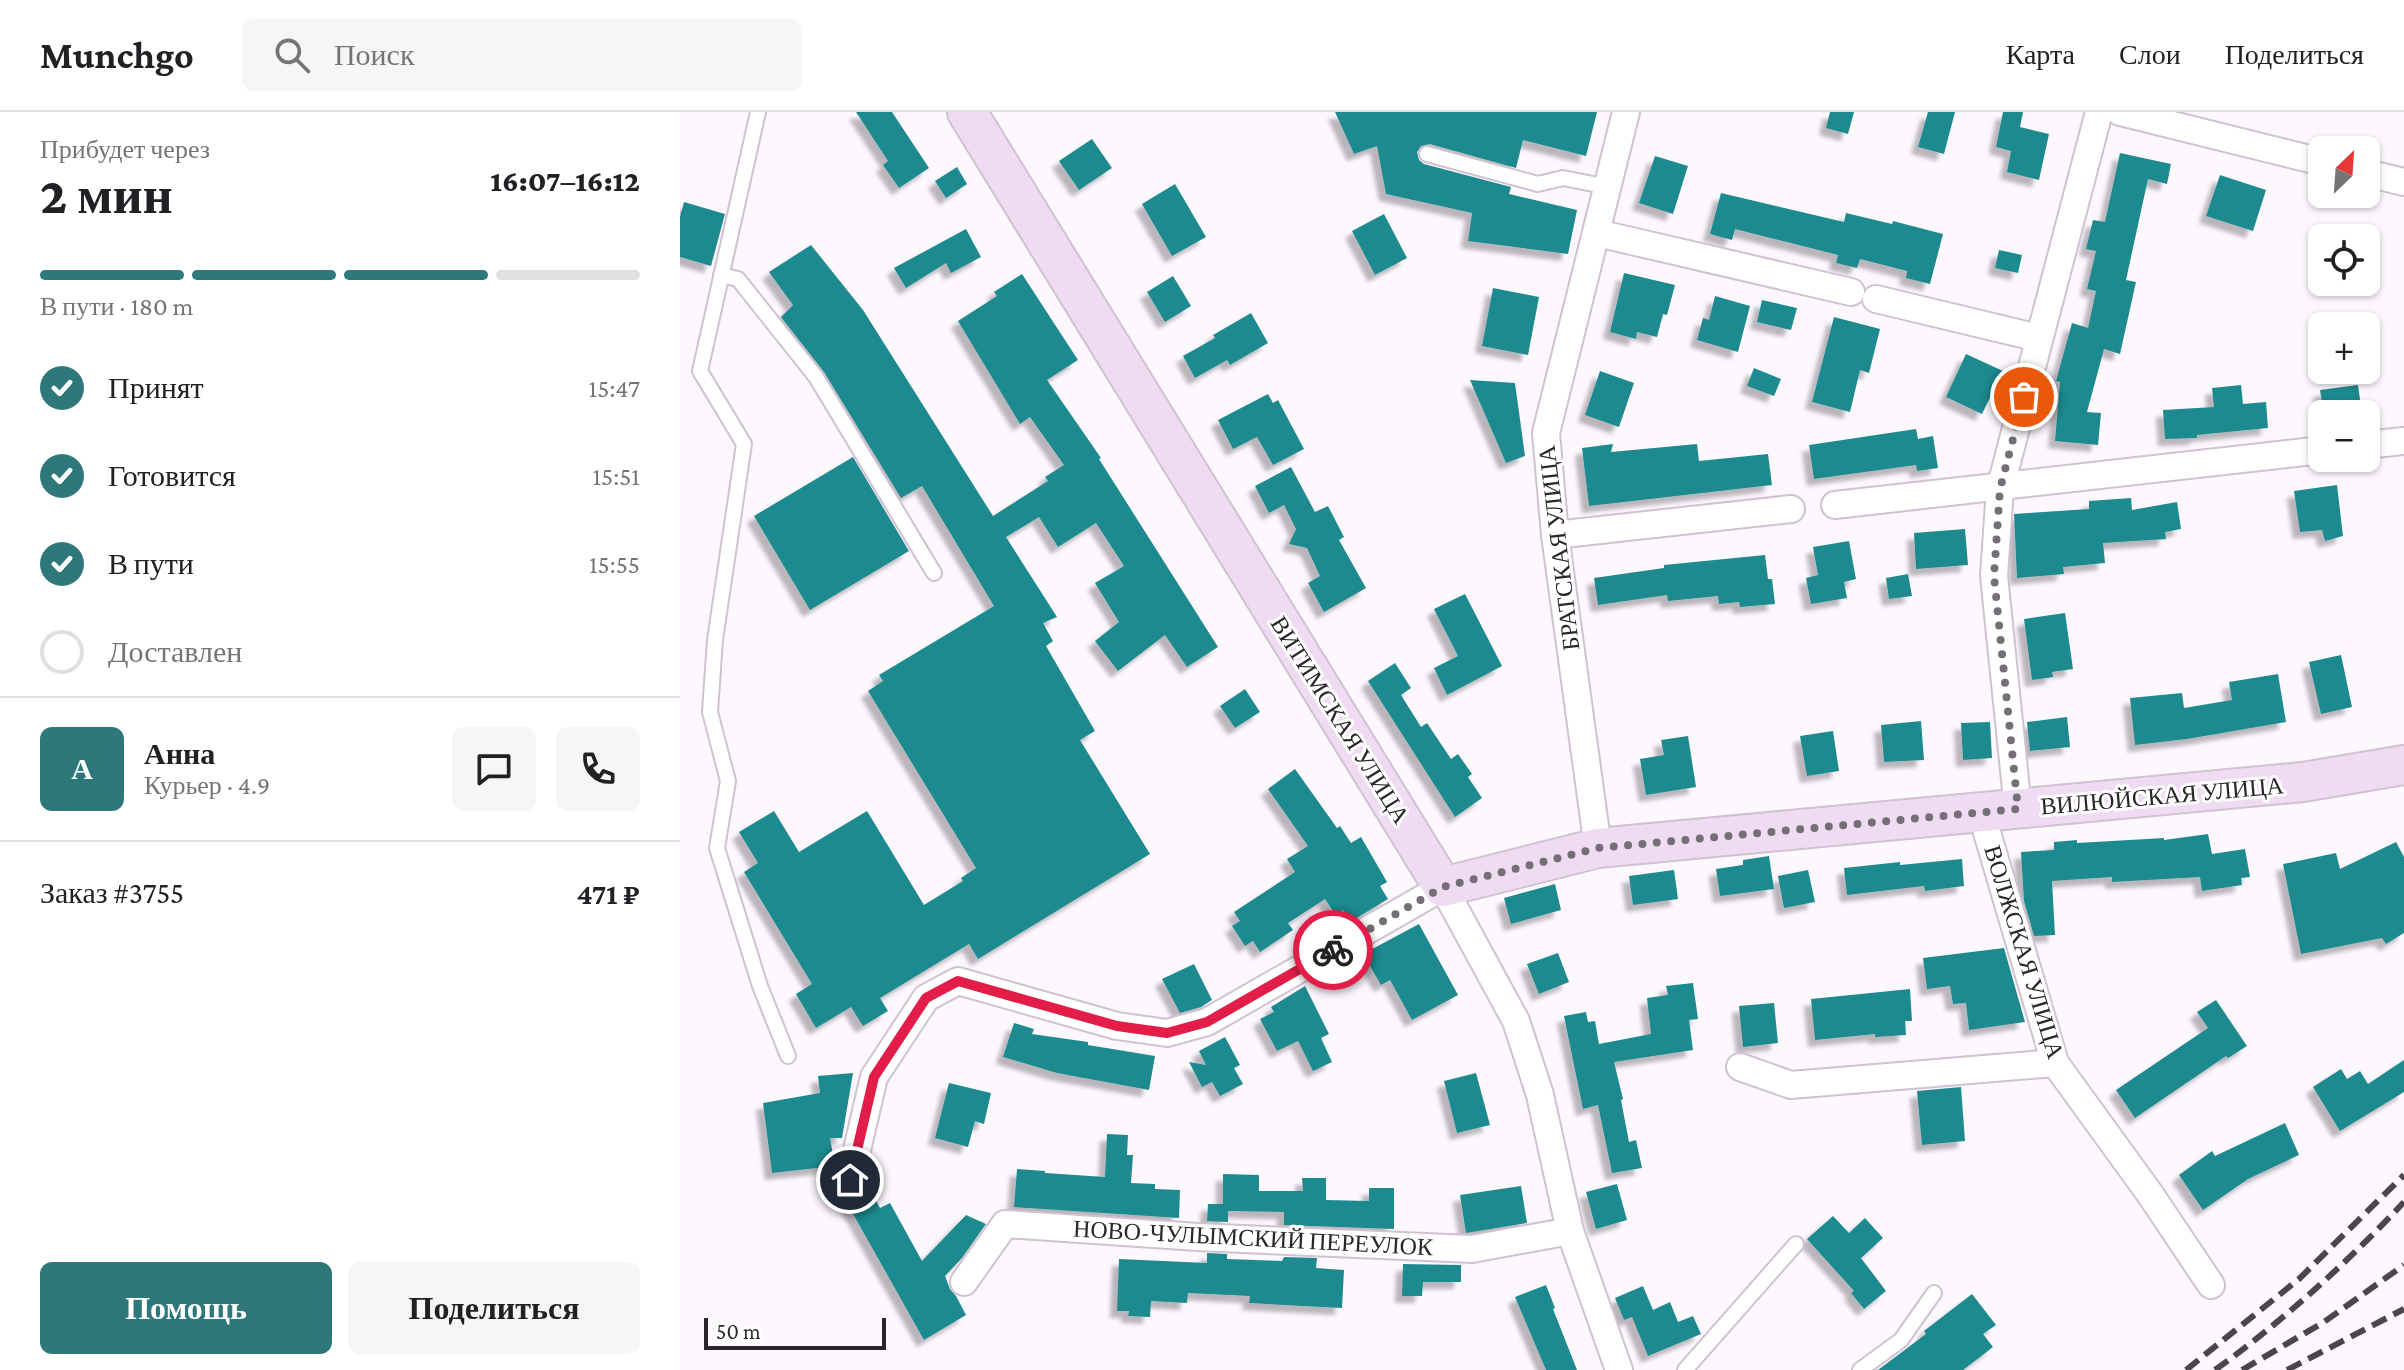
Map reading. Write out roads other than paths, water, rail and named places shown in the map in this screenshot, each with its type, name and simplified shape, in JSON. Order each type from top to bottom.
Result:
[{"type":"street","name":"ВИТИМСКАЯ УЛИЦА","points":[[967,112],[1443,887],[1516,1021],[1540,1095],[1570,1231],[1619,1370]]},
{"type":"street","name":"БРАТСКАЯ УЛИЦА","points":[[1598,848],[1555,535],[1546,433],[1626,112]]},
{"type":"street","name":"ВОЛЖСКАЯ УЛИЦА","points":[[2099,112],[2001,486],[1994,576],[1999,811],[2055,1063],[2150,1194],[2211,1285]]},
{"type":"street","points":[[2120,112],[2308,159]]},
{"type":"street","points":[[2380,176],[2404,182]]},
{"type":"street","points":[[1597,233],[2039,338]]},
{"type":"street","points":[[2380,444],[2404,441]]},
{"type":"street","points":[[1835,505],[2308,452]]},
{"type":"street","points":[[1555,535],[1791,509]]},
{"type":"street","name":"ВИЛЮЙСКАЯ УЛИЦА","points":[[850,1180],[874,1077],[926,998],[958,981],[1117,1026],[1167,1033],[1207,1022],[1443,887],[1598,848],[2303,782],[2404,765]]},
{"type":"street","points":[[1740,1067],[1791,1085],[2055,1063]]},
{"type":"street","name":"НОВО-ЧУЛЫМСКИЙ ПЕРЕУЛОК","points":[[964,1282],[1005,1224],[1198,1237],[1472,1249],[1570,1231]]},
{"type":"lane","points":[[758,112],[700,371],[744,444],[715,640],[710,712],[728,781],[717,848],[760,986],[788,1056]]},
{"type":"lane","points":[[1427,154],[1538,184],[1563,178],[1608,187]]},
{"type":"lane","points":[[721,275],[738,279],[816,377],[934,573]]},
{"type":"lane","points":[[1685,1370],[1796,1244]]},
{"type":"lane","points":[[1860,1370],[1901,1340],[1934,1293]]},
{"type":"railway","points":[[2186,1370],[2299,1279],[2404,1175]]},
{"type":"railway","points":[[2215,1370],[2314,1290],[2404,1202]]},
{"type":"railway","points":[[2242,1370],[2324,1322],[2404,1265]]},
{"type":"railway","points":[[2287,1370],[2404,1309]]}]
